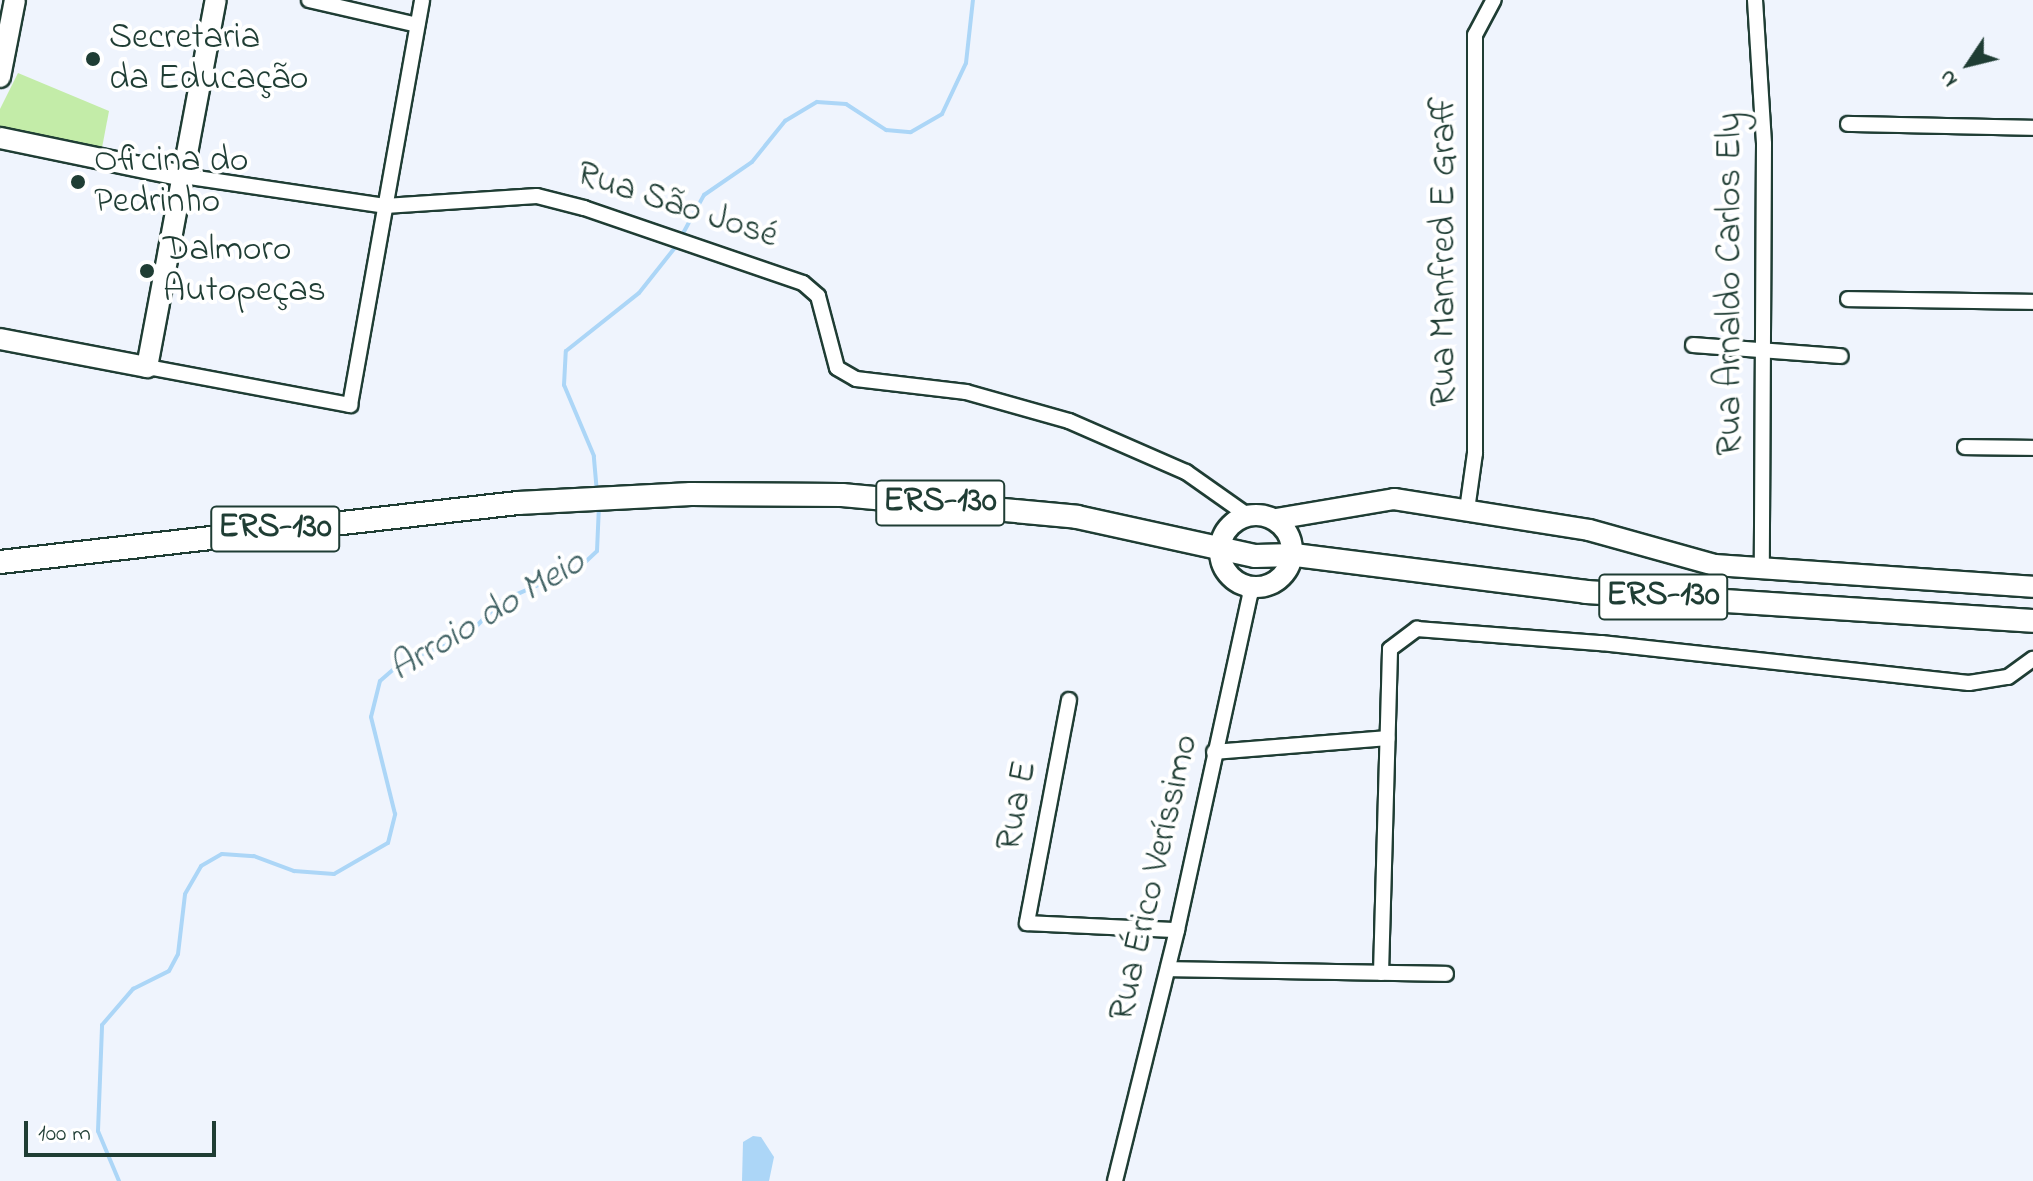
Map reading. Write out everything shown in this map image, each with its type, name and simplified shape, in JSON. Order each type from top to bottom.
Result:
[{"type":"main road","name":"ERS-130","points":[[0,562],[550,501],[660,495],[842,495],[1077,517],[1216,549],[1295,555],[1586,592],[2033,621]]},
{"type":"street","points":[[0,77],[15,0]]},
{"type":"street","points":[[147,367],[216,0]]},
{"type":"street","points":[[309,0],[417,25]]},
{"type":"street","points":[[0,339],[350,405],[422,0]]},
{"type":"street","name":"Rua Manfred E Graff","points":[[1467,510],[1475,453],[1475,35],[1494,0]]},
{"type":"street","name":"Rua Arnaldo Carlos Ely","points":[[1755,0],[1764,144],[1762,569]]},
{"type":"street","points":[[1848,124],[2033,128]]},
{"type":"street","name":"Rua São José","points":[[0,138],[183,176],[385,206],[537,196],[803,283],[818,296],[837,368],[856,379],[966,392],[1069,421],[1186,472],[1247,515]]},
{"type":"street","points":[[1848,299],[2033,302]]},
{"type":"street","points":[[1693,345],[1841,356]]},
{"type":"street","points":[[1965,447],[2033,448]]},
{"type":"street","points":[[1276,519],[1295,555],[1280,577],[1265,587],[1247,587],[1227,574],[1216,549],[1247,515],[1276,519],[1394,499],[1589,530],[1714,565],[2033,587]]},
{"type":"street","name":"Rua Érico Veríssimo","points":[[1115,1181],[1177,930],[1250,595],[1247,587]]},
{"type":"street","points":[[1381,973],[1390,649],[1417,629],[1601,643],[1969,683],[2033,676]]},
{"type":"street","points":[[2008,677],[2033,659]]},
{"type":"street","name":"Rua E","points":[[1069,700],[1027,923],[1177,930]]},
{"type":"street","points":[[1214,752],[1387,738]]},
{"type":"street","points":[[1168,969],[1446,974]]},
{"type":"green space","points":[[18,73],[109,111],[101,153],[0,130],[0,109]]},
{"type":"water","points":[[753,1136],[761,1137],[774,1157],[769,1181],[742,1181],[743,1142]]},
{"type":"waterway","name":"Arroio do Meio","points":[[681,237],[704,195],[752,162],[785,121],[817,102],[846,104],[886,130],[911,132],[942,114],[966,63],[973,0]]},
{"type":"waterway","name":"Arroio do Meio","points":[[597,493],[594,456],[564,385],[566,351],[639,293],[677,245]]},
{"type":"waterway","name":"Arroio do Meio","points":[[119,1181],[98,1131],[102,1025],[133,989],[169,971],[178,954],[185,894],[201,866],[222,854],[254,856],[294,871],[334,874],[388,843],[395,814],[371,717],[380,681],[403,661],[464,639],[501,601],[580,567],[597,551],[599,506]]},
{"type":"place","name":"Secretaria da Educação","points":[[93,59]]},
{"type":"place","name":"Oficina do Pedrinho","points":[[78,182]]},
{"type":"place","name":"Dalmoro Autopeças","points":[[147,271]]}]
